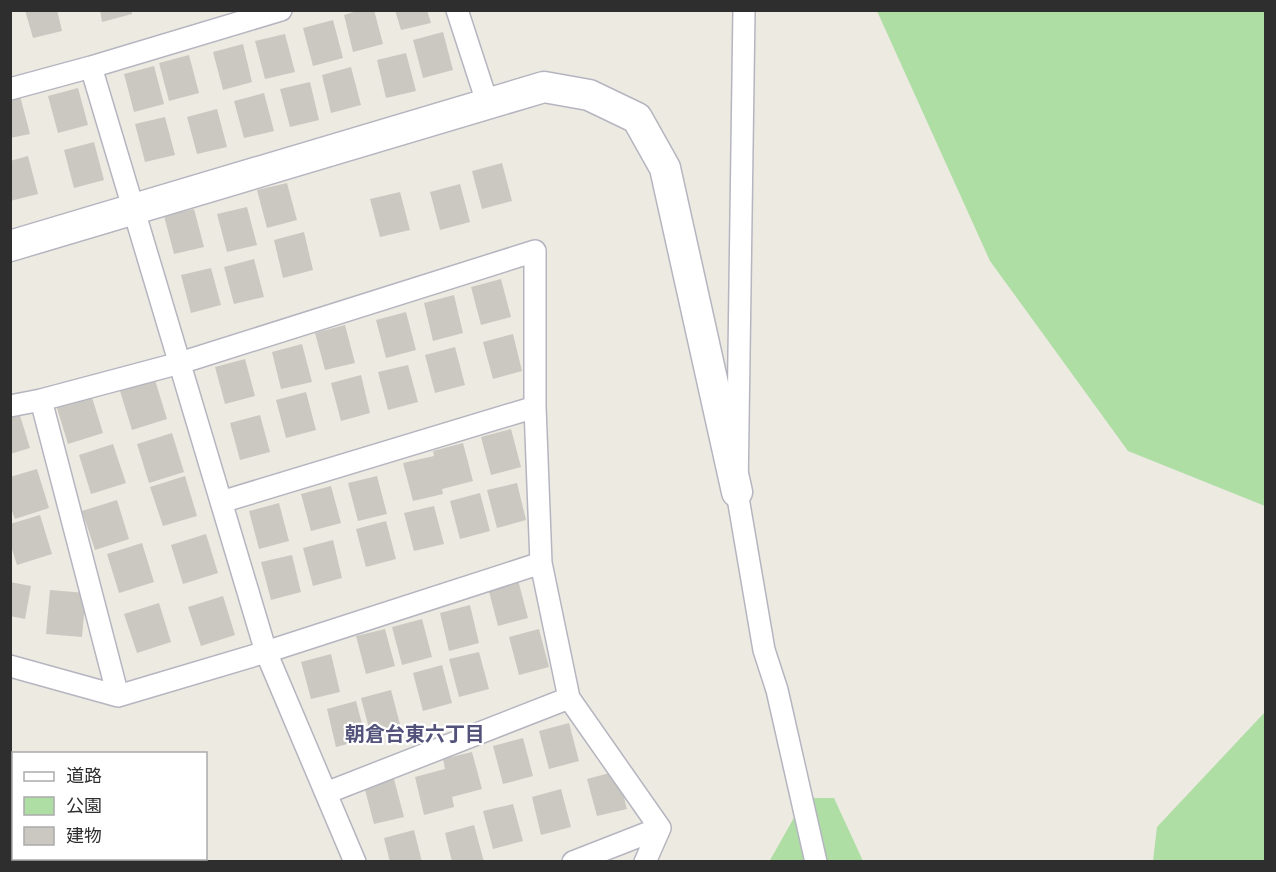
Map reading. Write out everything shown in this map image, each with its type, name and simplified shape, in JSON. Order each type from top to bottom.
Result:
[{"type":"street","points":[[10,89],[92,67],[281,10]]},
{"type":"street","points":[[458,10],[488,105]]},
{"type":"street","points":[[737,492],[744,10]]},
{"type":"street","points":[[92,67],[266,652],[355,861]]},
{"type":"street","points":[[10,246],[544,87],[589,95],[637,118],[665,168],[737,492],[764,650],[777,690],[816,861]]},
{"type":"street","points":[[10,406],[180,363],[535,251],[535,407],[541,563],[568,698],[660,828]]},
{"type":"street","points":[[41,400],[118,696]]},
{"type":"street","points":[[221,502],[535,407]]},
{"type":"street","points":[[10,666],[118,696],[266,652],[541,563]]},
{"type":"street","points":[[326,793],[568,698]]},
{"type":"street","points":[[573,861],[660,828]]},
{"type":"street","points":[[645,861],[660,828]]},
{"type":"green space","points":[[877,11],[1265,11],[1265,506],[1128,451],[990,261]]},
{"type":"green space","points":[[1265,712],[1265,861],[1153,861],[1157,827]]},
{"type":"green space","points":[[11,761],[12,860],[100,861],[11,861]]},
{"type":"green space","points":[[805,798],[834,798],[863,861],[769,862]]},
{"type":"building","points":[[25,10],[57,10],[62,31],[33,38]]},
{"type":"building","points":[[100,10],[132,10],[132,14],[102,22]]},
{"type":"building","points":[[360,10],[374,10],[383,44],[353,52],[344,15]]},
{"type":"building","points":[[395,10],[427,10],[431,23],[401,30]]},
{"type":"building","points":[[333,20],[343,58],[313,66],[303,28]]},
{"type":"building","points":[[443,32],[453,70],[423,78],[413,40]]},
{"type":"building","points":[[285,34],[295,72],[265,79],[255,41]]},
{"type":"building","points":[[243,44],[252,82],[223,90],[213,52]]},
{"type":"building","points":[[406,53],[416,91],[386,98],[377,60]]},
{"type":"building","points":[[189,55],[199,93],[169,101],[159,63]]},
{"type":"building","points":[[154,66],[164,104],[134,112],[124,74]]},
{"type":"building","points":[[351,67],[361,105],[331,113],[322,75]]},
{"type":"building","points":[[310,82],[319,120],[290,127],[280,89]]},
{"type":"building","points":[[78,88],[88,125],[58,133],[48,96]]},
{"type":"building","points":[[264,93],[274,131],[244,138],[234,101]]},
{"type":"building","points":[[20,96],[30,134],[10,138],[10,98]]},
{"type":"building","points":[[217,109],[227,147],[197,154],[187,117]]},
{"type":"building","points":[[165,117],[175,155],[145,162],[135,124]]},
{"type":"building","points":[[94,142],[104,180],[74,188],[64,150]]},
{"type":"building","points":[[28,156],[38,194],[10,201],[10,161]]},
{"type":"building","points":[[502,163],[512,201],[482,209],[472,171]]},
{"type":"building","points":[[287,183],[297,220],[267,228],[257,190]]},
{"type":"building","points":[[460,184],[470,222],[440,230],[430,192]]},
{"type":"building","points":[[400,192],[410,230],[380,237],[370,199]]},
{"type":"building","points":[[247,207],[257,245],[227,252],[217,214]]},
{"type":"building","points":[[194,209],[204,247],[174,254],[164,216]]},
{"type":"building","points":[[304,232],[313,270],[283,278],[274,240]]},
{"type":"building","points":[[254,259],[264,297],[234,304],[224,267]]},
{"type":"building","points":[[211,268],[221,305],[191,313],[181,275]]},
{"type":"building","points":[[501,279],[511,317],[481,325],[471,287]]},
{"type":"building","points":[[454,295],[463,333],[433,341],[424,303]]},
{"type":"building","points":[[406,312],[416,350],[386,358],[376,320]]},
{"type":"building","points":[[345,325],[355,363],[325,370],[315,333]]},
{"type":"building","points":[[513,334],[522,371],[493,379],[483,342]]},
{"type":"building","points":[[302,344],[312,382],[281,389],[272,352]]},
{"type":"building","points":[[455,347],[465,385],[435,393],[425,355]]},
{"type":"building","points":[[245,359],[255,396],[225,404],[215,367]]},
{"type":"building","points":[[408,365],[418,402],[388,410],[378,372]]},
{"type":"building","points":[[361,375],[370,413],[341,421],[331,383]]},
{"type":"building","points":[[155,380],[167,419],[132,430],[120,391]]},
{"type":"building","points":[[306,392],[316,430],[286,438],[276,400]]},
{"type":"building","points":[[91,394],[103,433],[68,444],[56,405]]},
{"type":"building","points":[[18,409],[30,448],[10,454],[10,411]]},
{"type":"building","points":[[260,415],[270,452],[240,460],[230,423]]},
{"type":"building","points":[[511,429],[521,467],[491,475],[481,437]]},
{"type":"building","points":[[172,433],[184,472],[149,483],[137,444]]},
{"type":"building","points":[[463,443],[473,481],[442,489],[443,494],[413,501],[403,463],[434,456],[433,451]]},
{"type":"building","points":[[113,444],[126,483],[91,494],[79,455]]},
{"type":"building","points":[[37,469],[49,508],[15,519],[10,506],[10,477]]},
{"type":"building","points":[[185,476],[197,516],[163,526],[150,487]]},
{"type":"building","points":[[377,476],[387,514],[358,521],[348,483]]},
{"type":"building","points":[[517,483],[526,520],[497,528],[487,490]]},
{"type":"building","points":[[331,486],[341,523],[311,531],[301,494]]},
{"type":"building","points":[[480,493],[490,531],[460,539],[450,501]]},
{"type":"building","points":[[117,500],[129,539],[95,550],[82,511]]},
{"type":"building","points":[[279,503],[289,541],[259,549],[249,511]]},
{"type":"building","points":[[434,506],[444,544],[414,551],[404,513]]},
{"type":"building","points":[[40,515],[52,554],[17,565],[10,543],[10,524]]},
{"type":"building","points":[[386,521],[396,559],[366,567],[356,529]]},
{"type":"building","points":[[206,534],[218,573],[183,584],[171,545]]},
{"type":"building","points":[[333,540],[342,578],[313,586],[303,548]]},
{"type":"building","points":[[142,543],[154,582],[119,593],[107,554]]},
{"type":"building","points":[[292,555],[301,592],[271,600],[261,562]]},
{"type":"building","points":[[518,580],[528,618],[498,626],[488,588]]},
{"type":"building","points":[[10,582],[31,586],[25,619],[10,616]]},
{"type":"building","points":[[50,590],[86,593],[82,637],[46,634]]},
{"type":"building","points":[[223,596],[235,635],[201,646],[188,607]]},
{"type":"building","points":[[159,603],[171,642],[137,653],[124,614]]},
{"type":"building","points":[[470,605],[479,643],[449,651],[440,613]]},
{"type":"building","points":[[422,619],[432,657],[402,665],[392,627]]},
{"type":"building","points":[[385,629],[395,666],[366,674],[356,636]]},
{"type":"building","points":[[539,629],[549,667],[519,675],[509,637]]},
{"type":"building","points":[[479,652],[489,689],[459,697],[449,659]]},
{"type":"building","points":[[331,654],[340,692],[311,699],[301,662]]},
{"type":"building","points":[[442,665],[452,703],[423,711],[413,673]]},
{"type":"building","points":[[391,690],[401,728],[371,736],[361,698]]},
{"type":"building","points":[[356,701],[366,739],[336,747],[327,709]]},
{"type":"building","points":[[569,723],[579,761],[549,769],[539,731]]},
{"type":"building","points":[[523,738],[533,776],[503,784],[493,746]]},
{"type":"building","points":[[472,752],[482,789],[452,797],[454,807],[424,815],[415,777],[445,769],[443,759]]},
{"type":"building","points":[[617,771],[627,809],[597,816],[587,779]]},
{"type":"building","points":[[394,779],[404,817],[374,824],[364,786]]},
{"type":"building","points":[[561,789],[571,827],[541,835],[532,797]]},
{"type":"building","points":[[513,804],[523,841],[493,849],[483,811]]},
{"type":"building","points":[[474,825],[484,862],[452,862],[445,833]]},
{"type":"building","points":[[414,830],[422,862],[390,862],[384,838]]},
{"type":"district","name":"朝倉台東六丁目","points":[[415,734]]}]
